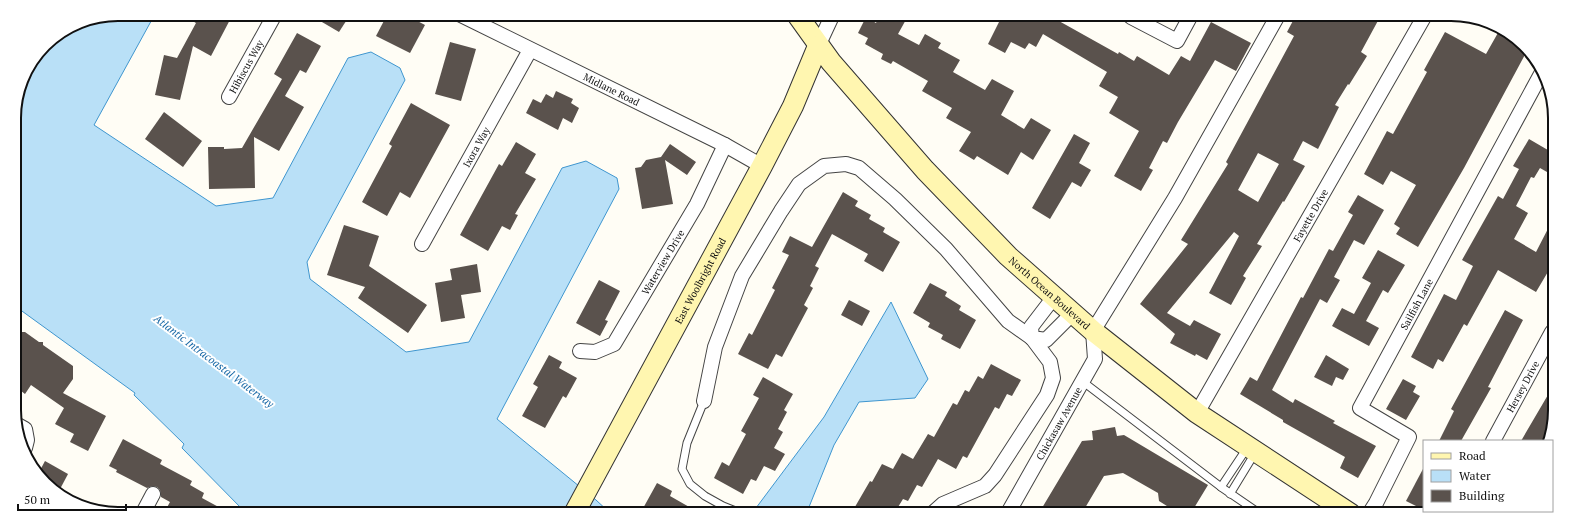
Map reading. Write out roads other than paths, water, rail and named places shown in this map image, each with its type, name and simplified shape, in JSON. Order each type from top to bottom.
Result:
[{"type":"main road","name":"North Ocean Boulevard","points":[[801,21],[831,62],[925,170],[1008,256],[1093,331],[1197,413],[1340,507]]},
{"type":"main road","name":"East Woolbright Road","points":[[578,507],[762,166],[793,106],[818,46]]},
{"type":"street","name":"Hibiscus Way","points":[[229,97],[271,21]]},
{"type":"street","name":"Midlane Road","points":[[473,21],[725,145],[762,166]]},
{"type":"street","points":[[818,46],[830,21]]},
{"type":"street","points":[[1138,21],[1177,42],[1188,21]]},
{"type":"street","points":[[1093,331],[1175,198],[1274,21]]},
{"type":"street","name":"Fayette Drive","points":[[1197,413],[1422,21]]},
{"type":"street","name":"Ixora Way","points":[[422,244],[530,50]]},
{"type":"street","name":"Sailfish Lane","points":[[1373,507],[1409,437],[1360,408],[1539,78]]},
{"type":"street","name":"Waterview Drive","points":[[580,351],[595,352],[614,344],[697,204],[725,145]]},
{"type":"street","points":[[704,400],[715,346],[742,276],[799,184],[824,166],[846,164],[859,168],[895,199],[946,249],[1008,321],[1032,338],[1050,362],[1053,378],[1047,395],[995,475],[985,486],[943,504],[940,507]]},
{"type":"street","points":[[1032,338],[1031,327],[1054,297]]},
{"type":"street","points":[[1032,338],[1046,340],[1073,313]]},
{"type":"street","name":"Chickasaw Avenue","points":[[1011,507],[1095,359],[1093,331]]},
{"type":"street","name":"Hersey Drive","points":[[1495,440],[1548,340]]},
{"type":"street","points":[[23,428],[26,430],[28,440],[27,443]]},
{"type":"street","points":[[146,507],[153,494]]},
{"type":"lane","points":[[1082,381],[1230,494],[1250,507]]},
{"type":"lane","points":[[704,400],[687,443],[682,468],[690,484],[704,496],[726,507]]},
{"type":"lane","points":[[1221,487],[1252,449]]},
{"type":"lane","points":[[1230,494],[1252,449]]},
{"type":"water","name":"Atlantic Intracoastal Waterway","points":[[151,21],[94,125],[216,206],[273,198],[348,58],[371,52],[400,68],[405,80],[307,262],[310,279],[406,352],[469,342],[562,168],[586,161],[617,178],[619,189],[497,419],[604,507],[240,507],[182,448],[184,444],[134,395],[135,393],[21,310],[21,112],[24,93],[31,75],[45,54],[64,37],[81,28],[106,22]]},
{"type":"water","points":[[891,302],[928,379],[915,398],[859,402],[834,445],[809,507],[757,507],[824,417]]}]
